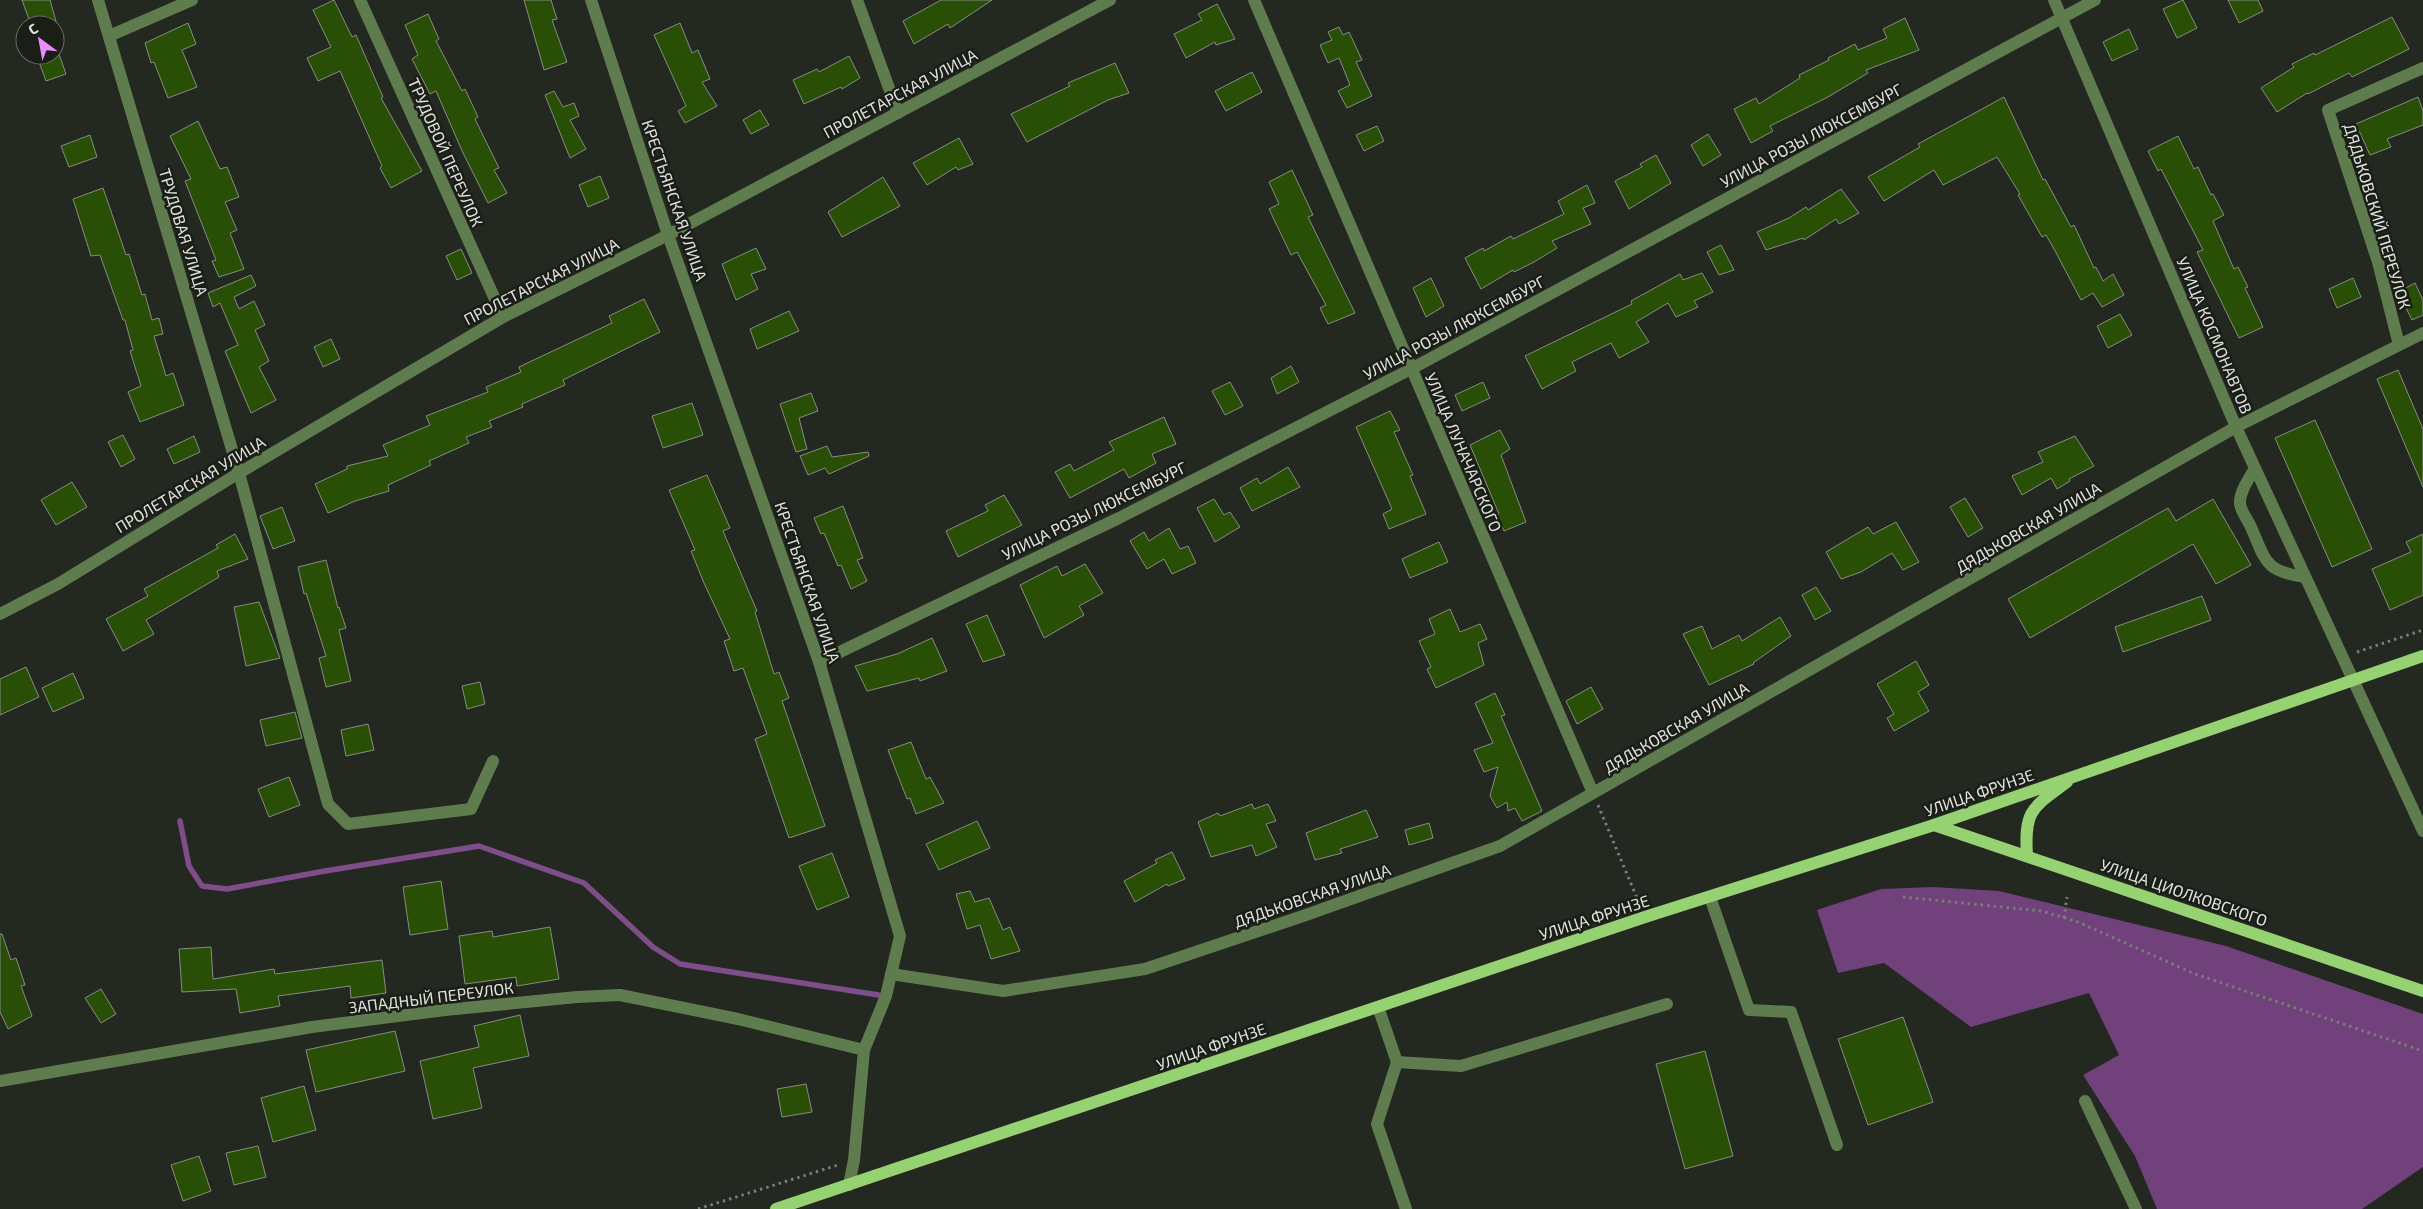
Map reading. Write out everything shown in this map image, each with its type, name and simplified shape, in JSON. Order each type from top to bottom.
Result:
[{"type":"main road","name":"УЛИЦА ФРУНЗЕ","points":[[776,1209],[1645,917],[1934,825],[2423,656]]},
{"type":"main road","points":[[2027,856],[2026,829],[2030,815],[2044,799],[2077,775]]},
{"type":"main road","name":"УЛИЦА ЦИОЛКОВСКОГО","points":[[1934,825],[2423,991]]},
{"type":"street","name":"ТРУДОВАЯ УЛИЦА","points":[[98,0],[239,473],[328,804],[348,824],[471,809],[494,761]]},
{"type":"street","points":[[109,36],[192,0]]},
{"type":"street","name":"ТРУДОВОЙ ПЕРЕУЛОК","points":[[360,0],[503,317]]},
{"type":"street","name":"КРЕСТЬЯНСКАЯ УЛИЦА","points":[[591,0],[668,235],[819,662],[900,936],[886,996],[864,1050],[854,1160],[849,1185]]},
{"type":"street","points":[[857,0],[898,113]]},
{"type":"street","name":"ПРОЛЕТАРСКАЯ УЛИЦА","points":[[0,614],[58,584],[239,473],[503,317],[668,235],[1110,0]]},
{"type":"street","name":"УЛИЦА ЛУНАЧАРСКОГО","points":[[1254,0],[1592,793]]},
{"type":"street","name":"УЛИЦА КОСМОНАВТОВ","points":[[2054,0],[2236,427],[2423,830]]},
{"type":"street","name":"УЛИЦА РОЗЫ ЛЮКСЕМБУРГ","points":[[819,662],[1119,518],[1411,369],[2095,0]]},
{"type":"street","name":"ДЯДЬКОВСКИЙ ПЕРЕУЛОК","points":[[2399,345],[2378,262],[2328,110],[2423,68]]},
{"type":"street","name":"ДЯДЬКОВСКАЯ УЛИЦА","points":[[891,974],[1003,992],[1145,969],[1303,916],[1500,846],[2236,427],[2423,333]]},
{"type":"street","points":[[2255,468],[2241,494],[2240,505],[2258,545],[2267,563],[2283,574],[2305,577]]},
{"type":"street","points":[[1710,897],[1749,1010],[1791,1012],[1837,1145]]},
{"type":"street","name":"ЗАПАДНЫЙ ПЕРЕУЛОК","points":[[0,1081],[312,1028],[445,1010],[577,996],[620,995],[738,1018],[864,1050]]},
{"type":"street","points":[[1397,1062],[1461,1066],[1667,1004]]},
{"type":"street","points":[[1378,1007],[1397,1062],[1377,1124],[1406,1209]]},
{"type":"street","points":[[2085,1101],[2136,1209]]},
{"type":"path","points":[[2342,657],[2423,630]]},
{"type":"path","points":[[1592,793],[1645,917]]},
{"type":"path","points":[[2064,918],[2067,897]]},
{"type":"path","points":[[1903,898],[2042,911],[2078,922],[2194,974],[2423,1051]]},
{"type":"path","points":[[698,1209],[854,1160]]},
{"type":"shaded area","points":[[1933,887],[1999,891],[2226,946],[2423,1014],[2423,1167],[2362,1209],[2157,1209],[2135,1156],[2083,1075],[2119,1055],[2089,993],[1971,1027],[1884,963],[1838,973],[1817,910],[1881,889]]},
{"type":"building","points":[[22,0],[50,0],[54,15],[27,15]]},
{"type":"building","points":[[334,0],[352,37],[356,35],[383,97],[381,98],[422,171],[391,188],[380,168],[382,166],[340,71],[318,81],[307,58],[331,47],[313,10]]},
{"type":"building","points":[[524,0],[551,0],[557,19],[552,20],[567,62],[544,70]]},
{"type":"building","points":[[941,0],[992,0],[950,28],[948,24],[914,44],[903,21]]},
{"type":"building","points":[[2183,0],[2197,28],[2177,38],[2163,9]]},
{"type":"building","points":[[2228,0],[2258,0],[2263,11],[2239,23]]},
{"type":"building","points":[[1217,4],[1235,39],[1216,45],[1215,42],[1186,58],[1174,34],[1202,20],[1198,14]]},
{"type":"building","points":[[428,14],[439,39],[436,41],[462,91],[465,89],[478,117],[475,119],[499,168],[494,170],[507,193],[488,203],[463,153],[436,91],[430,94],[412,59],[418,55],[405,25]]},
{"type":"building","points":[[2392,17],[2409,49],[2352,77],[2349,73],[2307,93],[2277,112],[2261,88],[2294,67],[2292,64],[2314,53],[2315,55]]},
{"type":"building","points":[[1905,18],[1919,50],[1866,70],[1868,73],[1828,97],[1770,126],[1773,131],[1751,143],[1734,109],[1756,98],[1759,104],[1800,78],[1799,75],[1855,44],[1858,50],[1887,38],[1883,29]]},
{"type":"building","points":[[188,23],[196,44],[182,50],[197,87],[168,98],[154,62],[151,63],[145,43]]},
{"type":"building","points":[[680,23],[692,53],[698,50],[710,79],[702,82],[717,106],[685,123],[678,111],[686,106],[654,35]]},
{"type":"building","points":[[1339,27],[1343,35],[1349,32],[1362,60],[1356,62],[1372,96],[1347,108],[1338,91],[1350,85],[1339,58],[1328,63],[1320,45],[1332,40],[1328,32]]},
{"type":"building","points":[[2129,29],[2138,49],[2112,61],[2103,42]]},
{"type":"building","points":[[849,56],[860,78],[842,89],[841,87],[804,104],[793,80],[817,69],[819,72]]},
{"type":"building","points":[[1115,63],[1129,93],[1108,100],[1027,142],[1011,114],[1070,86],[1068,83]]},
{"type":"building","points":[[40,65],[63,65],[66,74],[46,81]]},
{"type":"building","points":[[1252,72],[1262,92],[1226,111],[1215,91]]},
{"type":"building","points":[[554,91],[563,107],[574,103],[579,116],[570,120],[586,149],[570,158],[545,95]]},
{"type":"building","points":[[2004,97],[2043,180],[2045,179],[2071,227],[2074,225],[2094,268],[2096,267],[2103,281],[2113,274],[2124,295],[2102,307],[2093,293],[2081,300],[2046,235],[2042,237],[2018,195],[2020,194],[1997,157],[1943,185],[1934,170],[1884,201],[1868,177],[1920,147],[1918,144]]},
{"type":"building","points":[[2418,97],[2423,111],[2423,125],[2387,139],[2391,147],[2370,155],[2356,124]]},
{"type":"building","points":[[760,110],[769,125],[751,134],[743,120]]},
{"type":"building","points":[[198,121],[220,169],[227,167],[239,197],[225,202],[237,230],[230,233],[244,269],[219,277],[212,261],[216,260],[185,181],[191,179],[170,136]]},
{"type":"building","points":[[1377,126],[1384,141],[1364,151],[1356,135]]},
{"type":"building","points":[[1708,134],[1721,155],[1703,166],[1691,145]]},
{"type":"building","points":[[90,135],[97,157],[69,167],[61,146]]},
{"type":"building","points":[[2178,136],[2194,169],[2198,167],[2211,195],[2213,194],[2224,215],[2213,221],[2234,269],[2238,267],[2248,287],[2245,288],[2263,327],[2239,338],[2197,252],[2203,250],[2161,169],[2158,171],[2148,151]]},
{"type":"building","points":[[959,138],[973,164],[958,170],[956,167],[927,185],[913,163]]},
{"type":"building","points":[[1656,155],[1671,183],[1629,209],[1615,181],[1642,167],[1640,164]]},
{"type":"building","points":[[1292,170],[1313,215],[1308,217],[1355,313],[1328,324],[1320,308],[1326,305],[1297,252],[1291,255],[1269,209],[1279,204],[1269,182]]},
{"type":"building","points":[[600,176],[609,198],[588,207],[579,185]]},
{"type":"building","points":[[883,177],[900,206],[842,237],[828,212]]},
{"type":"building","points":[[1587,185],[1595,203],[1583,208],[1591,224],[1552,241],[1557,248],[1514,272],[1513,270],[1481,289],[1465,258],[1483,248],[1484,251],[1511,236],[1513,239],[1564,214],[1558,201]]},
{"type":"building","points":[[103,188],[126,255],[129,254],[142,295],[145,294],[152,320],[159,318],[163,334],[154,336],[166,376],[173,373],[184,405],[140,422],[128,392],[141,386],[130,351],[133,350],[125,320],[123,320],[100,255],[91,256],[73,199]]},
{"type":"building","points":[[1841,189],[1859,213],[1839,224],[1836,219],[1804,240],[1803,238],[1766,250],[1757,232],[1789,218],[1806,207],[1808,210]]},
{"type":"building","points":[[1721,245],[1734,270],[1719,275],[1707,252]]},
{"type":"building","points":[[756,248],[766,269],[751,274],[758,289],[736,300],[722,264]]},
{"type":"building","points":[[461,249],[472,273],[457,280],[446,256]]},
{"type":"building","points":[[1702,273],[1713,292],[1694,301],[1698,307],[1676,317],[1668,303],[1636,322],[1649,342],[1619,358],[1611,343],[1572,362],[1576,371],[1542,389],[1525,356],[1632,304],[1631,301],[1680,274],[1683,280]]},
{"type":"building","points":[[251,275],[256,286],[234,297],[239,309],[254,301],[265,325],[255,330],[269,361],[259,367],[276,400],[251,413],[225,351],[238,345],[220,303],[213,307],[208,293]]},
{"type":"building","points":[[1431,278],[1444,306],[1426,317],[1413,288]]},
{"type":"building","points":[[2353,278],[2361,297],[2337,308],[2329,289]]},
{"type":"building","points":[[2415,283],[2423,300],[2423,315],[2412,320],[2398,292]]},
{"type":"building","points":[[644,299],[660,332],[563,380],[565,385],[522,404],[523,407],[489,421],[492,427],[466,437],[469,443],[429,461],[431,465],[388,485],[389,491],[355,501],[328,513],[315,484],[347,469],[347,466],[388,456],[383,445],[430,425],[426,416],[488,392],[486,387],[521,372],[519,367],[612,323],[609,316]]},
{"type":"building","points":[[789,311],[799,331],[757,349],[750,329]]},
{"type":"building","points":[[2120,314],[2132,335],[2108,348],[2097,326]]},
{"type":"building","points":[[331,339],[340,359],[323,367],[314,347]]},
{"type":"building","points":[[1291,366],[1299,382],[1277,394],[1271,378]]},
{"type":"building","points":[[2398,370],[2423,429],[2423,487],[2377,379]]},
{"type":"building","points":[[1230,382],[1243,406],[1225,415],[1212,391]]},
{"type":"building","points":[[1483,382],[1490,398],[1462,411],[1455,395]]},
{"type":"building","points":[[811,393],[818,411],[799,418],[807,449],[796,452],[780,404]]},
{"type":"building","points":[[692,403],[703,435],[663,448],[652,416]]},
{"type":"building","points":[[1390,411],[1400,430],[1394,432],[1413,475],[1410,476],[1426,514],[1389,529],[1383,514],[1392,509],[1356,427]]},
{"type":"building","points":[[1164,417],[1176,444],[1152,454],[1156,463],[1129,478],[1124,469],[1070,498],[1055,472],[1070,464],[1074,471],[1114,450],[1109,442]]},
{"type":"building","points":[[2315,420],[2372,549],[2332,567],[2275,438]]},
{"type":"building","points":[[1500,430],[1510,449],[1501,455],[1526,522],[1504,531],[1497,515],[1499,514],[1470,445]]},
{"type":"building","points":[[123,435],[135,459],[121,467],[108,442]]},
{"type":"building","points":[[194,436],[200,452],[174,464],[167,449]]},
{"type":"building","points":[[2075,436],[2094,466],[2069,479],[2070,481],[2057,489],[2051,478],[2022,495],[2012,476],[2043,462],[2038,452]]},
{"type":"building","points":[[827,446],[832,457],[868,452],[869,456],[829,474],[825,468],[808,475],[800,456]]},
{"type":"building","points":[[1288,467],[1300,487],[1252,511],[1240,488],[1257,478],[1260,484]]},
{"type":"building","points":[[707,475],[730,528],[723,531],[757,611],[755,612],[774,674],[779,672],[789,698],[782,701],[825,826],[789,838],[755,739],[767,734],[743,668],[734,671],[724,641],[730,639],[704,583],[691,551],[695,550],[669,490]]},
{"type":"building","points":[[72,482],[87,507],[56,525],[41,500]]},
{"type":"building","points":[[1004,495],[1022,525],[958,557],[946,531],[988,511],[985,505]]},
{"type":"building","points":[[1965,498],[1983,528],[1968,537],[1950,507]]},
{"type":"building","points":[[1214,499],[1224,515],[1230,512],[1240,527],[1215,542],[1197,508]]},
{"type":"building","points":[[2213,499],[2251,565],[2216,584],[2193,544],[2030,638],[2008,599],[2168,508],[2176,521]]},
{"type":"building","points":[[843,506],[863,558],[857,560],[867,581],[851,589],[841,565],[838,566],[824,533],[821,534],[814,518]]},
{"type":"building","points":[[282,507],[295,541],[273,549],[260,516]]},
{"type":"building","points":[[1896,522],[1919,562],[1903,570],[1892,553],[1861,572],[1841,579],[1826,552],[1868,527],[1873,534]]},
{"type":"building","points":[[1169,528],[1180,549],[1188,546],[1196,563],[1172,574],[1164,559],[1147,569],[1130,541],[1144,532],[1149,541]]},
{"type":"building","points":[[235,534],[248,559],[217,571],[219,577],[146,620],[154,634],[123,651],[106,619],[148,596],[144,589],[218,548],[216,545]]},
{"type":"building","points":[[2423,534],[2423,595],[2390,610],[2372,569],[2411,552],[2406,542]]},
{"type":"building","points":[[1439,542],[1448,562],[1410,578],[1402,559]]},
{"type":"building","points":[[326,560],[338,608],[346,628],[339,630],[351,681],[326,687],[319,658],[326,656],[306,593],[304,594],[298,567]]},
{"type":"building","points":[[1085,564],[1103,593],[1079,606],[1084,615],[1044,638],[1020,585],[1057,566],[1062,576]]},
{"type":"building","points":[[1816,587],[1831,611],[1815,620],[1802,595]]},
{"type":"building","points":[[2202,596],[2211,620],[2123,652],[2115,627]]},
{"type":"building","points":[[259,602],[280,658],[246,666],[234,607]]},
{"type":"building","points":[[1450,609],[1460,632],[1480,624],[1487,639],[1478,643],[1484,665],[1436,688],[1427,669],[1431,667],[1419,641],[1435,634],[1429,619]]},
{"type":"building","points":[[987,615],[1005,655],[983,662],[966,624]]},
{"type":"building","points":[[1780,617],[1791,636],[1754,664],[1709,685],[1683,634],[1702,626],[1712,649],[1739,635],[1742,641]]},
{"type":"building","points":[[932,638],[947,671],[920,681],[919,678],[867,691],[855,666],[897,654]]},
{"type":"building","points":[[1916,661],[1929,685],[1918,692],[1929,711],[1894,731],[1887,718],[1894,714],[1877,684]]},
{"type":"building","points":[[26,667],[39,697],[0,715],[0,679]]},
{"type":"building","points":[[73,673],[84,698],[53,712],[42,688]]},
{"type":"building","points":[[480,682],[485,704],[467,709],[462,686]]},
{"type":"building","points":[[1591,687],[1603,709],[1577,724],[1566,701]]},
{"type":"building","points":[[1495,693],[1505,715],[1501,716],[1542,811],[1522,821],[1515,808],[1508,811],[1507,802],[1497,808],[1490,796],[1498,767],[1484,772],[1474,750],[1493,743],[1475,703]]},
{"type":"building","points":[[295,712],[302,738],[266,746],[260,720]]},
{"type":"building","points":[[368,724],[374,750],[346,756],[341,730]]},
{"type":"building","points":[[911,742],[926,779],[930,777],[944,803],[916,814],[910,798],[907,799],[888,750]]},
{"type":"building","points":[[289,777],[300,805],[269,817],[258,789]]},
{"type":"building","points":[[1252,804],[1254,809],[1268,804],[1276,821],[1266,824],[1277,847],[1256,856],[1252,845],[1211,857],[1198,822],[1218,813],[1220,816]]},
{"type":"building","points":[[1366,810],[1378,837],[1340,849],[1342,853],[1315,860],[1306,833]]},
{"type":"building","points":[[977,821],[990,848],[939,870],[926,844]]},
{"type":"building","points":[[1429,823],[1433,838],[1409,845],[1405,830]]},
{"type":"building","points":[[1172,852],[1185,879],[1168,886],[1167,884],[1135,902],[1124,881],[1157,863],[1155,860]]},
{"type":"building","points":[[832,853],[849,897],[817,910],[799,866]]},
{"type":"building","points":[[441,881],[448,929],[410,935],[403,887]]},
{"type":"building","points":[[970,891],[975,902],[989,898],[1003,930],[1010,927],[1020,951],[991,959],[980,925],[967,929],[956,894]]},
{"type":"building","points":[[550,927],[559,979],[517,986],[516,977],[465,984],[459,936],[492,931],[493,937]]},
{"type":"building","points":[[0,934],[2,934],[11,960],[16,958],[25,985],[21,986],[32,1016],[8,1029],[0,1012]]},
{"type":"building","points":[[211,947],[213,979],[274,969],[275,974],[382,960],[386,993],[351,998],[350,986],[278,996],[280,1006],[240,1013],[236,989],[182,992],[179,949]]},
{"type":"building","points":[[101,989],[116,1014],[101,1023],[85,998]]},
{"type":"building","points":[[520,1015],[529,1056],[473,1068],[482,1108],[433,1119],[420,1061],[479,1047],[474,1026]]},
{"type":"building","points":[[1903,1017],[1933,1102],[1868,1125],[1838,1039]]},
{"type":"building","points":[[395,1031],[405,1071],[316,1092],[306,1050]]},
{"type":"building","points":[[1705,1051],[1733,1156],[1685,1169],[1656,1064]]},
{"type":"building","points":[[806,1084],[812,1112],[782,1117],[777,1089]]},
{"type":"building","points":[[304,1086],[316,1130],[273,1142],[261,1098]]},
{"type":"building","points":[[258,1146],[266,1177],[234,1185],[226,1153]]},
{"type":"building","points":[[199,1156],[211,1191],[183,1201],[171,1165]]},
{"type":"waterway","points":[[180,821],[189,866],[202,886],[227,889],[479,846],[584,883],[653,947],[680,964],[885,996]]}]
